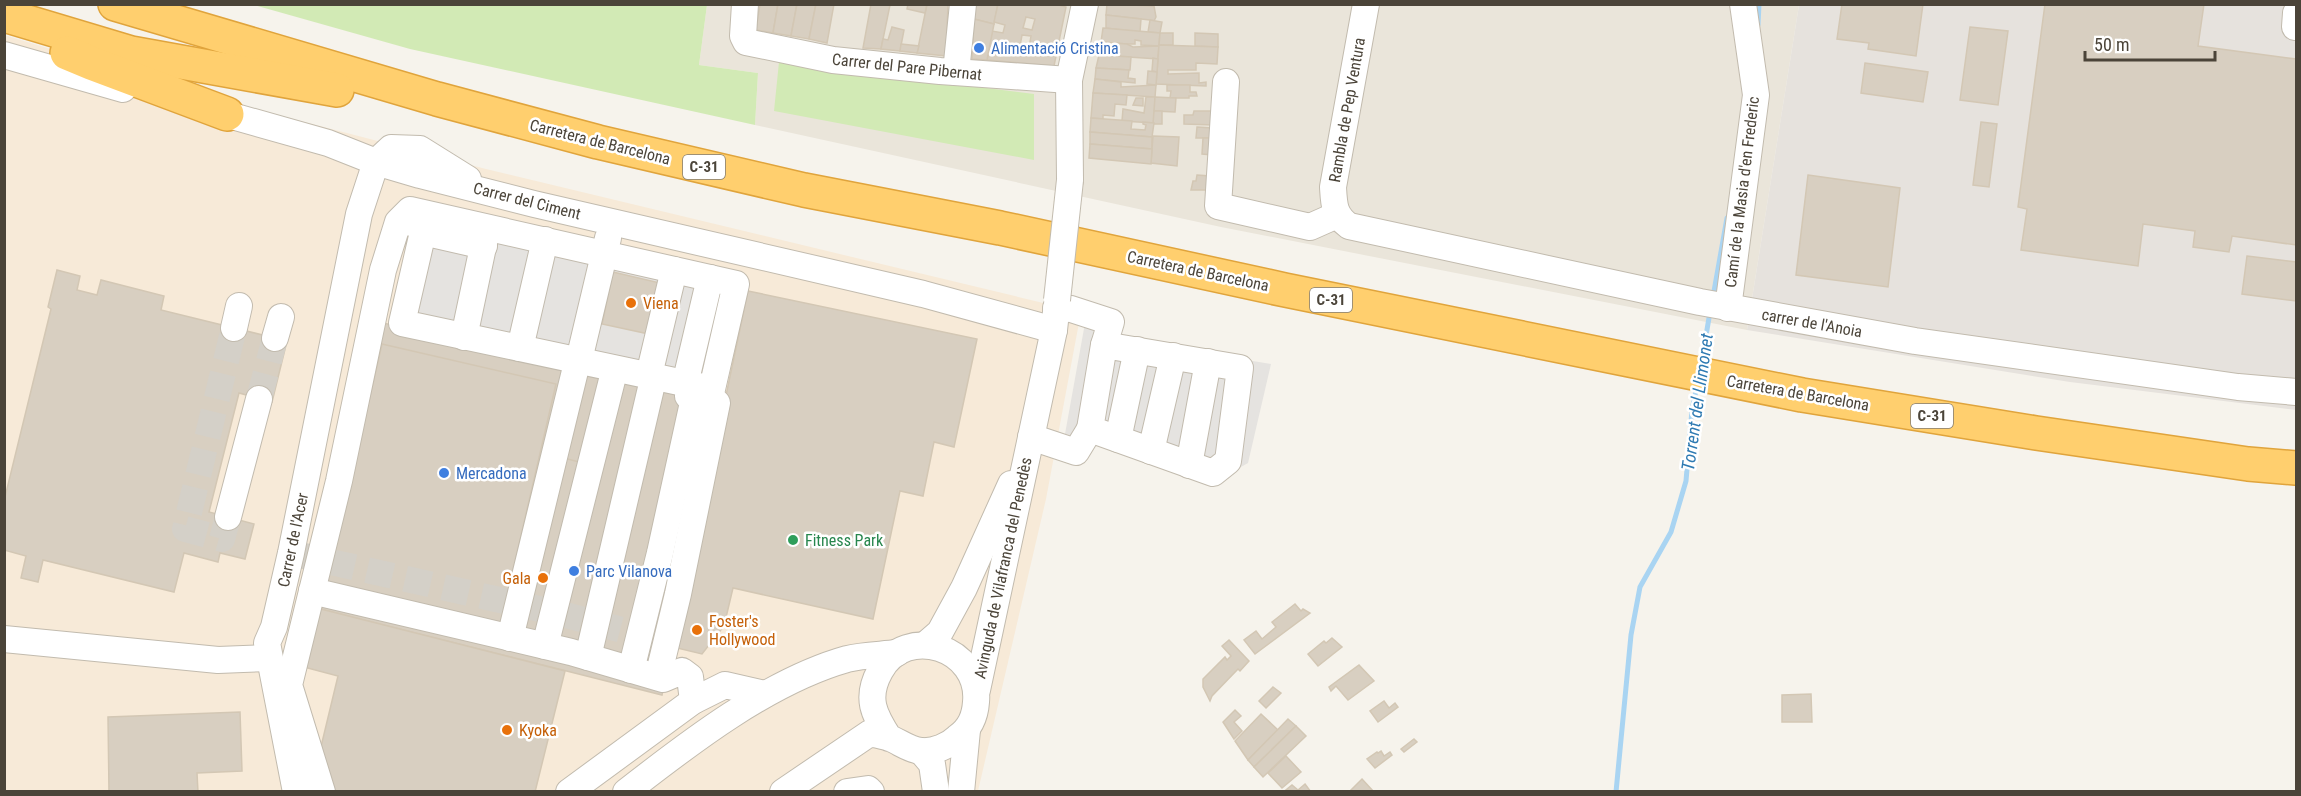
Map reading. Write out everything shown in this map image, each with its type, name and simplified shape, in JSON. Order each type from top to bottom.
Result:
[{"type":"highway","name":"Carretera de Barcelona","points":[[115,4],[437,99],[598,142],[804,190],[1000,228],[1592,354],[1837,401],[2248,464],[2296,468]]},
{"type":"highway","points":[[4,15],[131,52],[194,65],[296,81],[389,102],[437,99]]},
{"type":"highway","points":[[4,26],[91,63],[227,114]]},
{"type":"street","name":"Carrer del Pare Pibernat","points":[[745,4],[744,36],[746,42],[833,60],[1069,80]]},
{"type":"street","points":[[956,72],[963,4]]},
{"type":"street","name":"Avinguda de Vilafranca del Penedès","points":[[977,690],[1056,313],[1070,180],[1069,80],[1085,4]]},
{"type":"street","name":"Rambla de Pep Ventura","points":[[1338,215],[1334,209],[1333,187],[1366,4]]},
{"type":"street","name":"Camí de la Masia d'en Frederic","points":[[1728,308],[1756,95],[1743,4]]},
{"type":"street","points":[[2296,13],[2296,27]]},
{"type":"street","points":[[4,56],[112,87],[227,114],[328,143],[375,162]]},
{"type":"street","points":[[1226,82],[1218,206],[1310,227],[1338,215]]},
{"type":"street","name":"Carrer del Ciment","points":[[375,162],[391,148],[420,150],[486,190],[534,204],[923,294],[1056,313],[1071,309],[1111,322],[1104,345]]},
{"type":"street","name":"Carrer de l'Acer","points":[[296,792],[267,643],[274,627],[291,553],[359,214],[375,162]]},
{"type":"street","points":[[322,792],[290,685],[339,481],[383,270],[398,222],[410,210],[486,237]]},
{"type":"street","name":"carrer de l'Anoia","points":[[1338,215],[1349,226],[1728,308],[1915,341],[2049,361],[2238,387],[2296,392]]},
{"type":"street","points":[[398,222],[413,222],[423,232],[545,240],[736,284],[702,393],[631,670]]},
{"type":"street","points":[[510,638],[577,366],[614,256],[622,223]]},
{"type":"street","points":[[423,232],[402,323],[520,348],[612,380],[650,382]]},
{"type":"street","points":[[464,337],[486,237]]},
{"type":"street","points":[[520,348],[545,240]]},
{"type":"street","points":[[579,655],[650,382],[674,270]]},
{"type":"street","points":[[658,677],[678,594],[702,393],[710,278]]},
{"type":"street","points":[[371,326],[702,393]]},
{"type":"street","points":[[1030,442],[1076,452],[1090,429],[1104,345],[1240,368],[1228,461],[1213,473],[1090,429]]},
{"type":"street","points":[[1118,439],[1137,350]]},
{"type":"street","points":[[1151,451],[1173,356]]},
{"type":"street","points":[[1189,465],[1208,362]]},
{"type":"street","points":[[545,646],[612,380]]},
{"type":"street","points":[[228,517],[259,399]]},
{"type":"street","name":"Avinguda de Vilafranca del Penedès","points":[[925,645],[940,632],[964,588],[1030,442]]},
{"type":"street","points":[[312,591],[545,646],[663,679],[682,671],[690,677],[693,701]]},
{"type":"street","points":[[4,639],[219,660],[269,658]]},
{"type":"street","points":[[889,738],[875,716],[872,695],[874,681],[883,665],[907,648],[925,645],[942,648],[954,654],[966,665],[973,676],[977,690],[975,713],[967,730],[961,792]]},
{"type":"street","points":[[626,792],[703,734],[776,687],[848,659],[897,653]]},
{"type":"street","points":[[569,792],[693,701],[725,685],[765,694]]},
{"type":"street","points":[[783,792],[870,733],[921,751],[939,749],[951,744],[967,730]]},
{"type":"street","points":[[921,751],[932,764],[936,792]]},
{"type":"street","points":[[847,792],[868,789],[871,792]]},
{"type":"shaded area","points":[[707,5],[1799,5],[1747,330],[1221,227],[755,125],[758,73],[699,65]]},
{"type":"shaded area","points":[[1799,5],[2296,5],[2296,410],[2070,382],[1747,330]]},
{"type":"shaded area","points":[[4,35],[231,103],[486,169],[1081,312],[1046,499],[978,791],[5,791]]},
{"type":"shaded area","points":[[418,204],[748,279],[724,394],[391,323]]},
{"type":"shaded area","points":[[1085,323],[1113,338],[1271,364],[1248,463],[1232,472],[1065,434]]},
{"type":"green space","points":[[254,5],[707,5],[699,65],[758,73],[755,125],[410,49]]},
{"type":"green space","points":[[779,62],[1034,94],[1034,160],[774,111]]},
{"type":"building","points":[[760,4],[778,4],[773,33],[756,30]]},
{"type":"building","points":[[778,4],[797,4],[791,36],[773,33]]},
{"type":"building","points":[[797,4],[816,4],[809,39],[791,36]]},
{"type":"building","points":[[816,4],[834,4],[827,43],[809,39]]},
{"type":"building","points":[[871,4],[890,5],[881,49],[863,48]]},
{"type":"building","points":[[908,4],[927,4],[925,13],[907,9]]},
{"type":"building","points":[[927,4],[948,4],[946,56],[917,53]]},
{"type":"building","points":[[974,4],[998,4],[994,24],[974,19]]},
{"type":"building","points":[[998,4],[1055,4],[1066,7],[1054,66],[987,60],[992,31],[1003,33],[1005,25],[994,22]],"holes":[[[1026,17],[1035,19],[1032,30],[1023,28]],[[1022,35],[1031,36],[1029,48],[1020,46]]]},
{"type":"building","points":[[1107,4],[1154,6],[1156,17],[1154,21],[1106,15]]},
{"type":"building","points":[[1842,4],[1923,4],[1916,56],[1868,49],[1869,43],[1837,39]]},
{"type":"building","points":[[2045,4],[2204,4],[2198,46],[2296,59],[2296,245],[2232,236],[2229,252],[2193,247],[2195,231],[2143,224],[2138,266],[2021,250],[2027,209],[2018,207]]},
{"type":"building","points":[[1106,15],[1141,19],[1140,32],[1106,28]]},
{"type":"building","points":[[974,19],[994,24],[987,60],[972,59]]},
{"type":"building","points":[[1150,20],[1162,22],[1160,33],[1148,32]]},
{"type":"building","points":[[892,27],[904,30],[900,51],[881,49],[883,39],[888,40]]},
{"type":"building","points":[[1970,27],[2008,31],[1998,105],[1960,100]]},
{"type":"building","points":[[1103,28],[1160,33],[1159,46],[1141,45],[1141,41],[1135,40],[1135,44],[1101,42]]},
{"type":"building","points":[[1160,33],[1173,33],[1173,45],[1159,45]]},
{"type":"building","points":[[1195,33],[1218,34],[1218,47],[1195,46]]},
{"type":"building","points":[[1101,42],[1127,44],[1133,47],[1159,46],[1158,59],[1099,55]]},
{"type":"building","points":[[901,44],[919,46],[917,53],[900,51]]},
{"type":"building","points":[[1159,45],[1218,47],[1217,64],[1196,63],[1196,70],[1168,70],[1168,74],[1199,73],[1199,83],[1206,82],[1206,86],[1156,84]]},
{"type":"building","points":[[1099,55],[1131,57],[1130,70],[1096,68]]},
{"type":"building","points":[[1153,58],[1158,59],[1157,72],[1152,71]]},
{"type":"building","points":[[1865,63],[1928,72],[1923,102],[1861,93]]},
{"type":"building","points":[[1096,68],[1129,70],[1128,78],[1135,79],[1135,83],[1095,79]]},
{"type":"building","points":[[1148,71],[1157,72],[1156,85],[1147,84]]},
{"type":"building","points":[[1095,79],[1121,82],[1121,87],[1156,85],[1155,97],[1093,93]]},
{"type":"building","points":[[1167,85],[1190,85],[1190,92],[1196,92],[1197,96],[1170,98],[1171,91],[1167,91]]},
{"type":"building","points":[[1093,93],[1127,95],[1126,105],[1115,104],[1114,116],[1103,115],[1103,119],[1091,118]]},
{"type":"building","points":[[1146,97],[1155,97],[1154,123],[1122,121],[1123,109],[1144,113]]},
{"type":"building","points":[[1155,97],[1176,98],[1175,112],[1154,111]]},
{"type":"building","points":[[1136,98],[1143,98],[1143,106],[1133,105]]},
{"type":"building","points":[[1154,111],[1162,111],[1162,124],[1153,124]]},
{"type":"building","points":[[1194,111],[1214,111],[1214,125],[1184,124],[1184,115],[1193,115]]},
{"type":"building","points":[[1091,118],[1132,121],[1131,129],[1145,130],[1146,125],[1143,122],[1154,123],[1152,137],[1090,132]]},
{"type":"building","points":[[1981,122],[1997,124],[1989,187],[1973,185]]},
{"type":"building","points":[[1197,127],[1213,128],[1213,138],[1196,138]]},
{"type":"building","points":[[1090,132],[1152,137],[1152,149],[1090,144]]},
{"type":"building","points":[[1153,136],[1179,137],[1177,166],[1151,163]]},
{"type":"building","points":[[1203,138],[1213,138],[1212,155],[1202,154]]},
{"type":"building","points":[[1090,144],[1152,149],[1151,164],[1089,158]]},
{"type":"building","points":[[1197,175],[1210,176],[1210,190],[1191,190]]},
{"type":"building","points":[[1808,175],[1900,188],[1888,287],[1796,275]]},
{"type":"building","points":[[2247,256],[2296,262],[2296,301],[2242,294]]},
{"type":"building","points":[[57,270],[80,276],[77,290],[97,295],[101,280],[164,296],[161,310],[287,341],[272,402],[239,393],[209,512],[254,524],[245,559],[220,553],[218,562],[184,553],[174,592],[43,560],[38,582],[21,578],[26,556],[4,550],[4,501],[51,309],[48,307]]},
{"type":"building","name":"Viena","points":[[613,272],[660,283],[649,334],[602,324]]},
{"type":"building","points":[[748,291],[977,339],[954,447],[934,442],[923,496],[900,491],[873,619],[733,588],[724,626],[702,654],[673,647]]},
{"type":"building","points":[[364,319],[726,396],[662,695],[300,604]]},
{"type":"building","points":[[382,344],[556,384],[500,627],[326,587]]},
{"type":"building","points":[[560,457],[583,463],[541,632],[522,628]]},
{"type":"building","points":[[1295,604],[1301,611],[1303,609],[1310,613],[1255,654],[1244,640],[1256,631],[1262,639],[1276,627],[1272,622]]},
{"type":"building","points":[[313,607],[565,671],[535,792],[331,792],[319,755],[338,676],[300,666]]},
{"type":"building","points":[[1332,638],[1342,647],[1318,666],[1308,654],[1324,641],[1326,643]]},
{"type":"building","points":[[1229,640],[1249,661],[1240,671],[1238,669],[1210,701],[1203,687],[1203,679],[1225,657],[1227,660],[1231,656],[1222,646]]},
{"type":"building","points":[[1359,665],[1374,681],[1348,700],[1336,686],[1331,691],[1329,687]]},
{"type":"building","points":[[1273,687],[1281,693],[1266,708],[1259,701]]},
{"type":"building","points":[[1811,694],[1812,722],[1782,722],[1782,695]]},
{"type":"building","points":[[1384,701],[1389,708],[1395,703],[1398,707],[1378,722],[1370,711]]},
{"type":"building","points":[[1235,710],[1241,716],[1234,722],[1242,731],[1234,739],[1223,722]]},
{"type":"building","points":[[240,712],[242,771],[197,773],[198,792],[109,792],[108,717]]},
{"type":"building","points":[[1261,714],[1278,730],[1248,760],[1235,741]]},
{"type":"building","points":[[1288,719],[1296,726],[1254,767],[1248,760]]},
{"type":"building","points":[[1296,726],[1306,736],[1263,777],[1254,767]]},
{"type":"building","points":[[1414,739],[1417,742],[1404,752],[1401,749]]},
{"type":"building","points":[[1381,751],[1384,756],[1390,752],[1392,755],[1375,768],[1367,759]]},
{"type":"building","points":[[1286,756],[1301,772],[1282,788],[1268,773]]},
{"type":"building","points":[[1362,779],[1374,792],[1349,792]]},
{"type":"building","points":[[1305,784],[1311,792],[1286,790],[1292,785],[1298,790]]},
{"type":"waterway","name":"Torrent del Llimonet","points":[[1758,25],[1759,4]]},
{"type":"waterway","name":"Torrent del Llimonet","points":[[1713,297],[1727,218]]},
{"type":"waterway","name":"Torrent del Llimonet","points":[[1701,365],[1710,312]]},
{"type":"waterway","name":"Torrent del Llimonet","points":[[1616,792],[1631,635],[1640,587],[1671,532],[1686,481],[1692,410],[1697,386]]},
{"type":"tunnel","points":[[228,517],[222,539],[185,529],[234,328]]},
{"type":"tunnel","points":[[259,399],[275,338]]},
{"type":"tunnel","points":[[291,553],[562,614],[656,639]]},
{"type":"place","name":"Alimentació Cristina","points":[[979,48]]},
{"type":"place","name":"Viena","points":[[631,303]]},
{"type":"place","name":"Mercadona","points":[[444,473]]},
{"type":"place","name":"Fitness Park","points":[[793,540]]},
{"type":"place","name":"Parc Vilanova","points":[[574,571]]},
{"type":"place","name":"Gala","points":[[543,578]]},
{"type":"place","name":"Foster's Hollywood","points":[[697,630]]},
{"type":"place","name":"Kyoka","points":[[507,730]]}]
